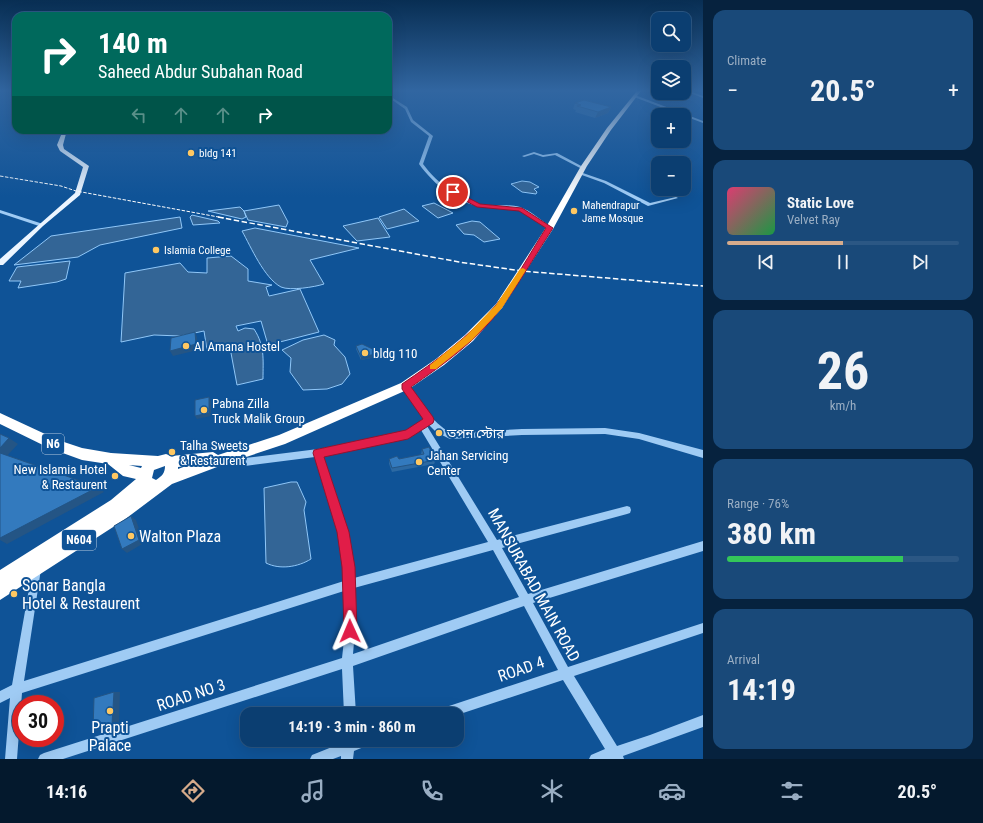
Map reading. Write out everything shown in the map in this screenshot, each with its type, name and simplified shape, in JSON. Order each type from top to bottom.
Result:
[{"type":"highway","points":[[111,459],[128,472],[153,480],[313,427],[405,386],[440,362],[469,338],[494,312],[550,228],[582,170],[611,126]]},
{"type":"highway","name":"N6","points":[[0,418],[46,441],[79,452],[111,459]]},
{"type":"highway","points":[[111,459],[136,458],[163,462],[229,456]]},
{"type":"highway","points":[[153,480],[172,472],[163,462]]},
{"type":"highway","name":"N604","points":[[0,592],[117,510],[153,480],[148,468],[163,462]]},
{"type":"highway","name":"N604","points":[[0,579],[117,510]]},
{"type":"main road","points":[[0,263],[41,225],[78,194],[86,166],[62,150],[60,145],[64,134]]},
{"type":"street","points":[[419,126],[431,136],[421,164],[427,174],[435,181],[474,204],[484,206],[514,207],[520,209],[550,228]]},
{"type":"street","points":[[524,156],[534,153],[543,156],[556,154],[582,170],[650,205],[676,198]]},
{"type":"street","points":[[0,211],[41,225]]},
{"type":"street","points":[[405,386],[426,423],[450,436],[522,432],[606,431],[639,436],[703,454]]},
{"type":"street","points":[[229,456],[245,462],[318,453],[408,434],[426,423]]},
{"type":"street","name":"MANSURABAD MAIN ROAD","points":[[426,423],[506,563],[565,672],[616,755]]},
{"type":"street","points":[[318,453],[343,532],[350,584],[350,631],[347,662],[350,707]]},
{"type":"street","points":[[0,697],[18,689],[350,584],[626,510]]},
{"type":"street","name":"ROAD NO 3","points":[[44,759],[347,662],[526,600],[703,546]]},
{"type":"street","points":[[11,759],[18,689],[36,567]]},
{"type":"street","name":"ROAD 4","points":[[463,707],[565,672],[703,628]]},
{"type":"street","points":[[595,759],[616,755],[703,721]]},
{"type":"street","points":[[316,759],[348,748]]},
{"type":"water","points":[[522,181],[530,182],[539,187],[534,189],[537,192],[536,194],[522,192],[511,184]]},
{"type":"water","points":[[434,203],[453,213],[438,218],[422,206]]},
{"type":"water","points":[[279,205],[288,222],[286,227],[248,220],[244,211]]},
{"type":"water","points":[[240,207],[244,211],[246,217],[242,219],[208,211]]},
{"type":"water","points":[[404,209],[419,221],[387,229],[379,217]]},
{"type":"water","points":[[192,215],[218,221],[220,223],[193,225],[190,217]]},
{"type":"water","points":[[180,217],[182,228],[100,245],[78,257],[14,265],[51,236]]},
{"type":"water","points":[[378,218],[390,237],[357,241],[343,226]]},
{"type":"water","points":[[472,221],[480,222],[500,239],[484,242],[474,235],[464,234],[456,225]]},
{"type":"water","points":[[255,228],[359,248],[310,260],[324,284],[290,289],[281,287],[269,277],[242,231]]},
{"type":"water","points":[[231,256],[248,269],[248,281],[272,285],[266,287],[269,296],[300,289],[319,332],[268,345],[261,321],[236,326],[238,331],[245,328],[254,329],[258,335],[263,353],[263,379],[237,385],[231,353],[232,344],[207,350],[204,331],[180,336],[154,335],[121,342],[125,273],[180,263],[188,272],[207,273],[207,258]]},
{"type":"water","points":[[70,261],[66,279],[57,282],[18,288],[21,281],[9,281],[17,267]]},
{"type":"water","points":[[324,335],[335,340],[334,345],[345,357],[350,374],[342,384],[327,389],[303,390],[290,372],[291,358],[282,350],[303,340]]},
{"type":"water","points":[[297,482],[306,502],[304,510],[311,559],[289,567],[271,565],[266,563],[264,488]]},
{"type":"building","points":[[195,332],[196,344],[170,351],[171,338]]},
{"type":"building","points":[[362,344],[381,353],[361,357],[356,346]]},
{"type":"building","name":"Pabna Zilla Truck Malik Group","points":[[209,397],[209,413],[195,416],[195,400]]},
{"type":"building","points":[[0,434],[9,438],[0,448]]},
{"type":"building","points":[[429,447],[436,460],[392,468],[389,459],[397,456],[399,459],[424,454],[422,449]]},
{"type":"building","points":[[0,453],[98,487],[0,538]]},
{"type":"building","name":"Walton Plaza","points":[[131,516],[139,540],[122,549],[114,526]]},
{"type":"building","name":"Prapti Palace","points":[[114,692],[112,724],[93,731],[94,698]]},
{"type":"railway","points":[[0,176],[61,186],[76,191],[224,218]]},
{"type":"railway","points":[[218,217],[459,262],[522,271],[703,286]]},
{"type":"slow traffic","points":[[433,367],[469,338],[489,317],[499,306],[523,270]]},
{"type":"place","name":"bldg 141","points":[[191,153]]},
{"type":"place","name":"Mahendrapur Jame Mosque","points":[[574,211]]},
{"type":"place","name":"Islamia College","points":[[156,250]]},
{"type":"place","name":"Al Amana Hostel","points":[[186,346]]},
{"type":"place","name":"bldg 110","points":[[365,353]]},
{"type":"place","name":"Pabna Zilla Truck Malik Group","points":[[204,410]]},
{"type":"place","name":"তপন স্টোর","points":[[439,433]]},
{"type":"place","name":"Talha Sweets & Restaurent","points":[[172,452]]},
{"type":"place","name":"Jahan Servicing Center","points":[[419,462]]},
{"type":"place","name":"New Islamia Hotel & Restaurent","points":[[115,476]]},
{"type":"place","name":"Walton Plaza","points":[[131,536]]},
{"type":"place","name":"Sonar Bangla Hotel & Restaurent","points":[[14,594]]},
{"type":"place","name":"Prapti Palace","points":[[110,711]]},
{"type":"route","points":[[350,631],[349,567],[343,532],[318,453],[408,434],[429,420],[405,386],[440,362],[469,338],[499,306],[550,228],[527,212],[520,209],[514,207],[479,206],[453,192]]}]
